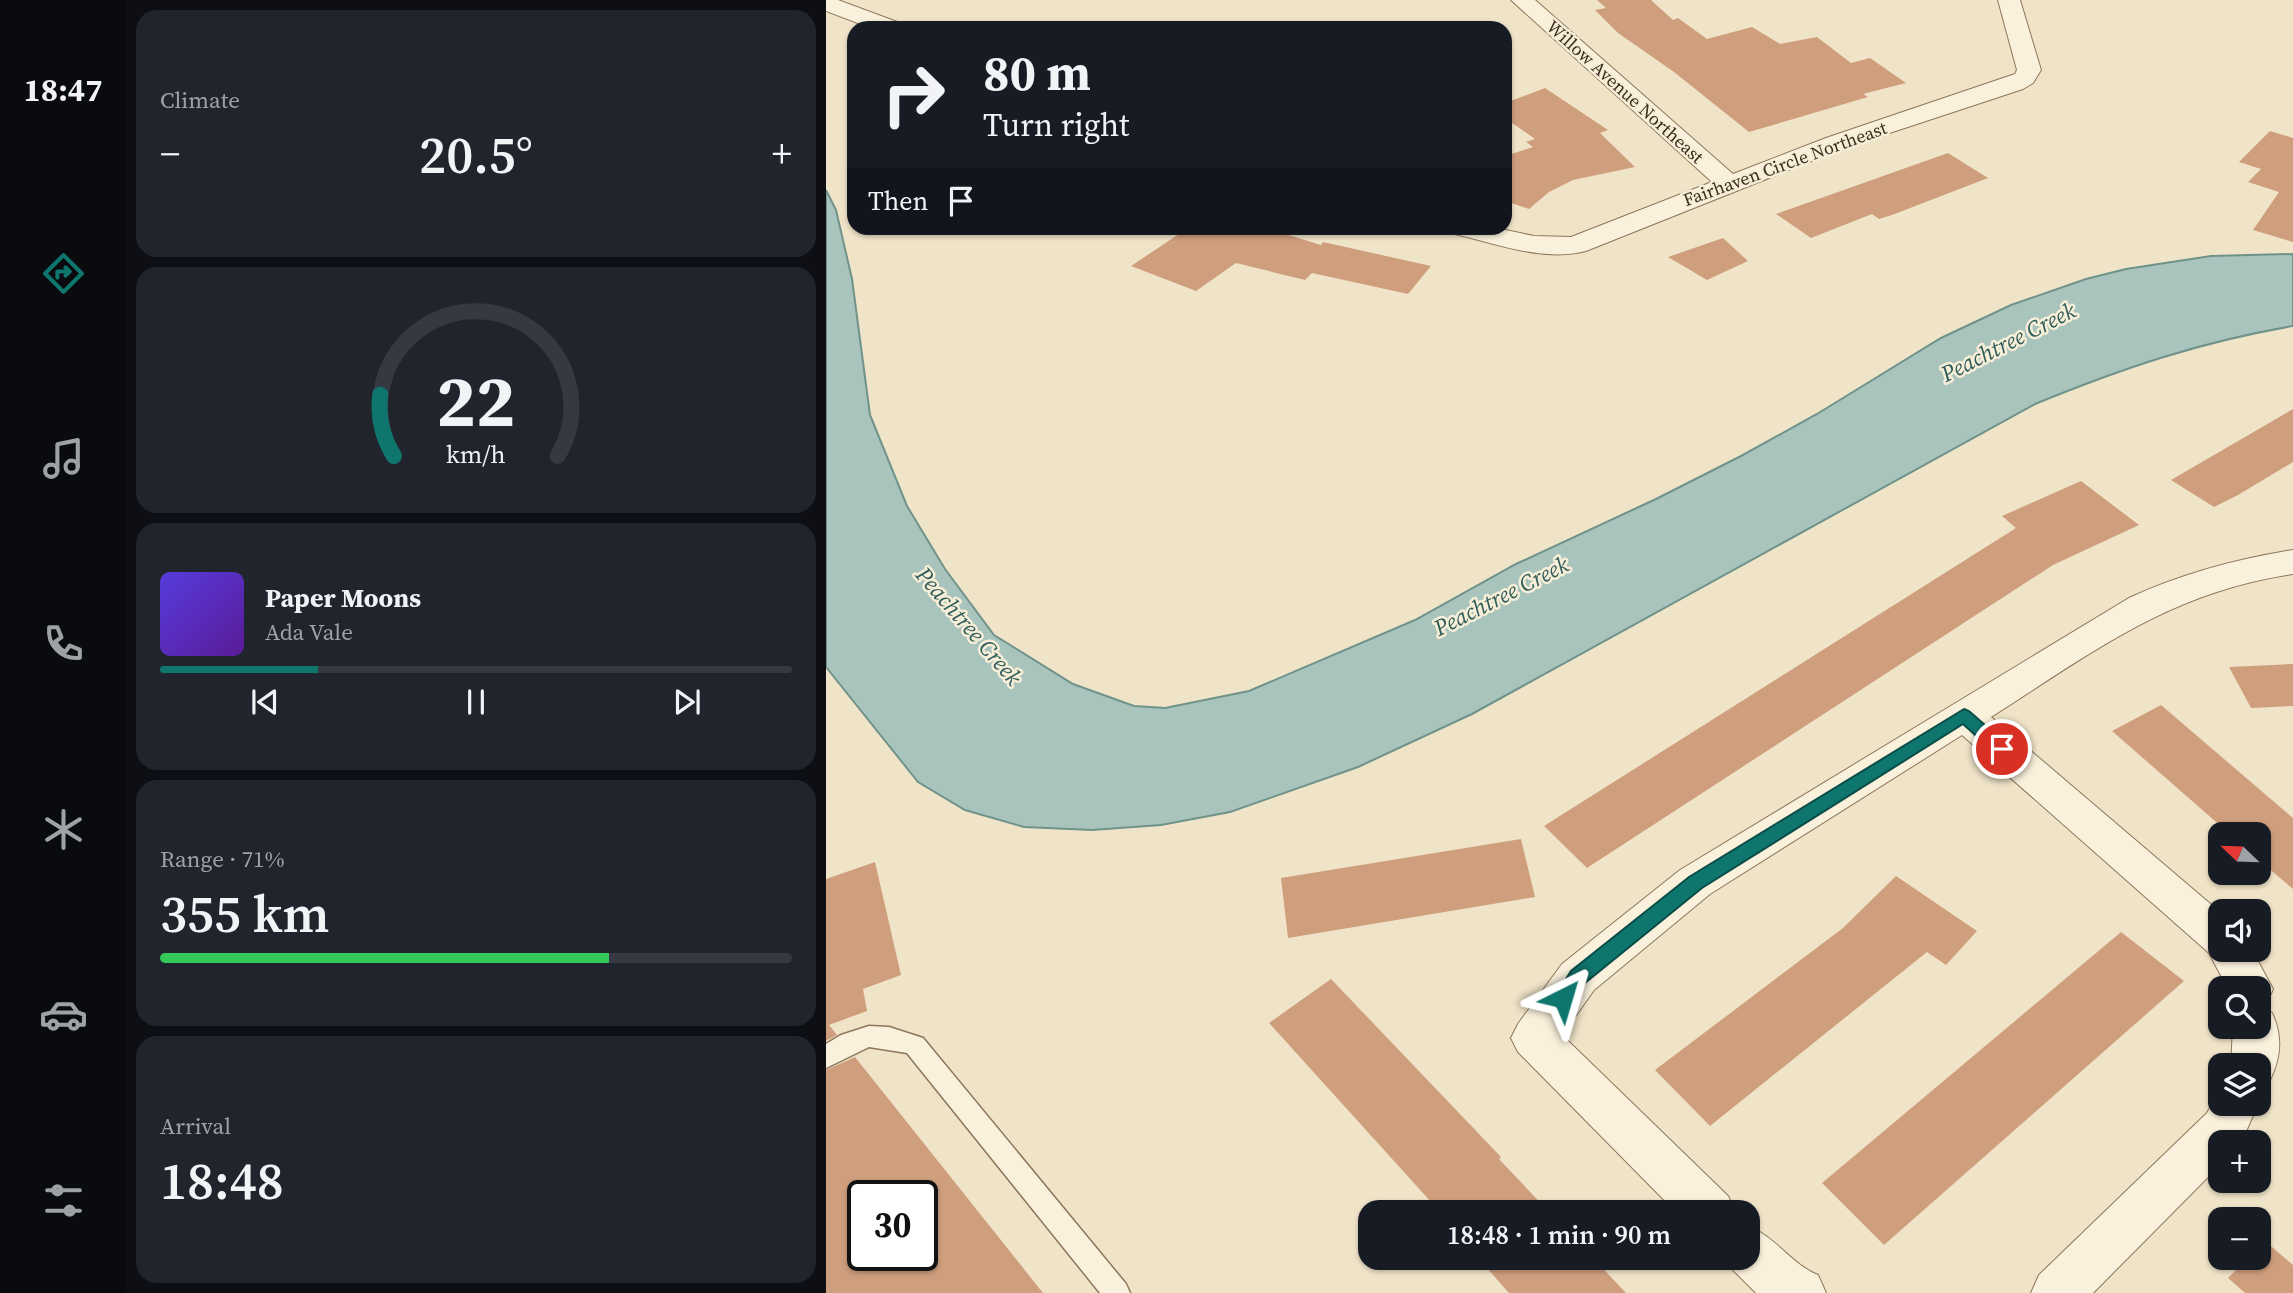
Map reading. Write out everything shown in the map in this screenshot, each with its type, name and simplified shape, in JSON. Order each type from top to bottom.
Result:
[{"type":"street","name":"Willow Avenue Northeast","points":[[1522,0],[1728,184]]},
{"type":"street","name":"Fairhaven Circle Northeast","points":[[1494,235],[1543,247],[1576,245],[1835,143],[2014,84],[2025,78],[2029,69],[2009,0]]},
{"type":"street","points":[[826,3],[874,21]]},
{"type":"street","points":[[1698,1200],[1534,1038],[1578,977],[1695,882],[2121,618],[2162,595],[2209,578],[2293,562]]},
{"type":"street","points":[[1964,716],[2208,928]]},
{"type":"street","points":[[2057,1293],[2224,1128],[2230,1116]]},
{"type":"street","points":[[1760,1262],[1788,1289],[1800,1293]]},
{"type":"lane","points":[[826,1057],[851,1040],[883,1035],[915,1045],[1117,1293]]},
{"type":"water","name":"Peachtree Creek","points":[[826,190],[836,210],[852,279],[870,415],[907,506],[945,569],[994,635],[1073,684],[1134,706],[1165,708],[1249,691],[1415,620],[1516,564],[1741,456],[1817,414],[1941,338],[2011,305],[2086,279],[2126,269],[2211,256],[2293,254],[2293,326],[2194,348],[2099,379],[2035,404],[1472,714],[1358,767],[1230,812],[1161,825],[1092,830],[1024,827],[965,810],[918,782],[826,667]]},
{"type":"building","points":[[1597,0],[1651,0],[1673,20],[1678,18],[1707,39],[1752,27],[1780,44],[1817,37],[1851,63],[1870,58],[1906,83],[1863,94],[1868,97],[1749,132],[1674,72],[1618,33],[1595,10],[1606,8]]},
{"type":"building","points":[[1545,88],[1608,130],[1600,133],[1635,167],[1573,180],[1549,192],[1529,209],[1512,203],[1512,154],[1533,147],[1526,142],[1535,139],[1512,123],[1512,100]]},
{"type":"building","points":[[2270,131],[2293,138],[2293,242],[2253,230],[2279,192],[2248,182],[2261,169],[2239,162]]},
{"type":"building","points":[[1948,153],[1988,178],[1892,215],[1879,219],[1872,214],[1811,238],[1776,214]]},
{"type":"building","points":[[1178,235],[1289,235],[1321,245],[1323,242],[1431,266],[1408,294],[1312,273],[1305,280],[1236,263],[1196,291],[1131,266]]},
{"type":"building","points":[[1723,238],[1748,261],[1707,280],[1668,257]]},
{"type":"building","points":[[2293,409],[2293,462],[2238,495],[2214,507],[2171,480]]},
{"type":"building","points":[[2081,481],[2139,525],[2053,565],[1587,868],[1544,826],[2016,528],[2002,516]]},
{"type":"building","points":[[2293,664],[2293,706],[2251,708],[2229,667]]},
{"type":"building","points":[[2161,705],[2293,818],[2293,889],[2272,871],[2272,822],[2216,822],[2112,731]]},
{"type":"building","points":[[1521,839],[1535,897],[1288,938],[1281,878]]},
{"type":"building","points":[[875,862],[901,975],[863,989],[867,1011],[829,1025],[837,1035],[826,1041],[826,879]]},
{"type":"building","points":[[1896,876],[1977,931],[1946,965],[1927,952],[1710,1126],[1655,1070],[1843,928]]},
{"type":"building","points":[[2121,932],[2184,981],[1884,1245],[1822,1183]]},
{"type":"building","points":[[1331,979],[1501,1157],[1499,1159],[1538,1200],[1429,1200],[1269,1023]]},
{"type":"building","points":[[855,1057],[1043,1293],[826,1293],[826,1070]]},
{"type":"building","points":[[2271,1246],[2293,1265],[2293,1293],[2245,1293],[2228,1278],[2236,1270],[2271,1270]]},
{"type":"building","points":[[1489,1270],[1604,1270],[1626,1293],[1509,1293]]},
{"type":"route","points":[[1563,998],[1578,977],[1695,882],[1964,716],[2002,749]]}]
